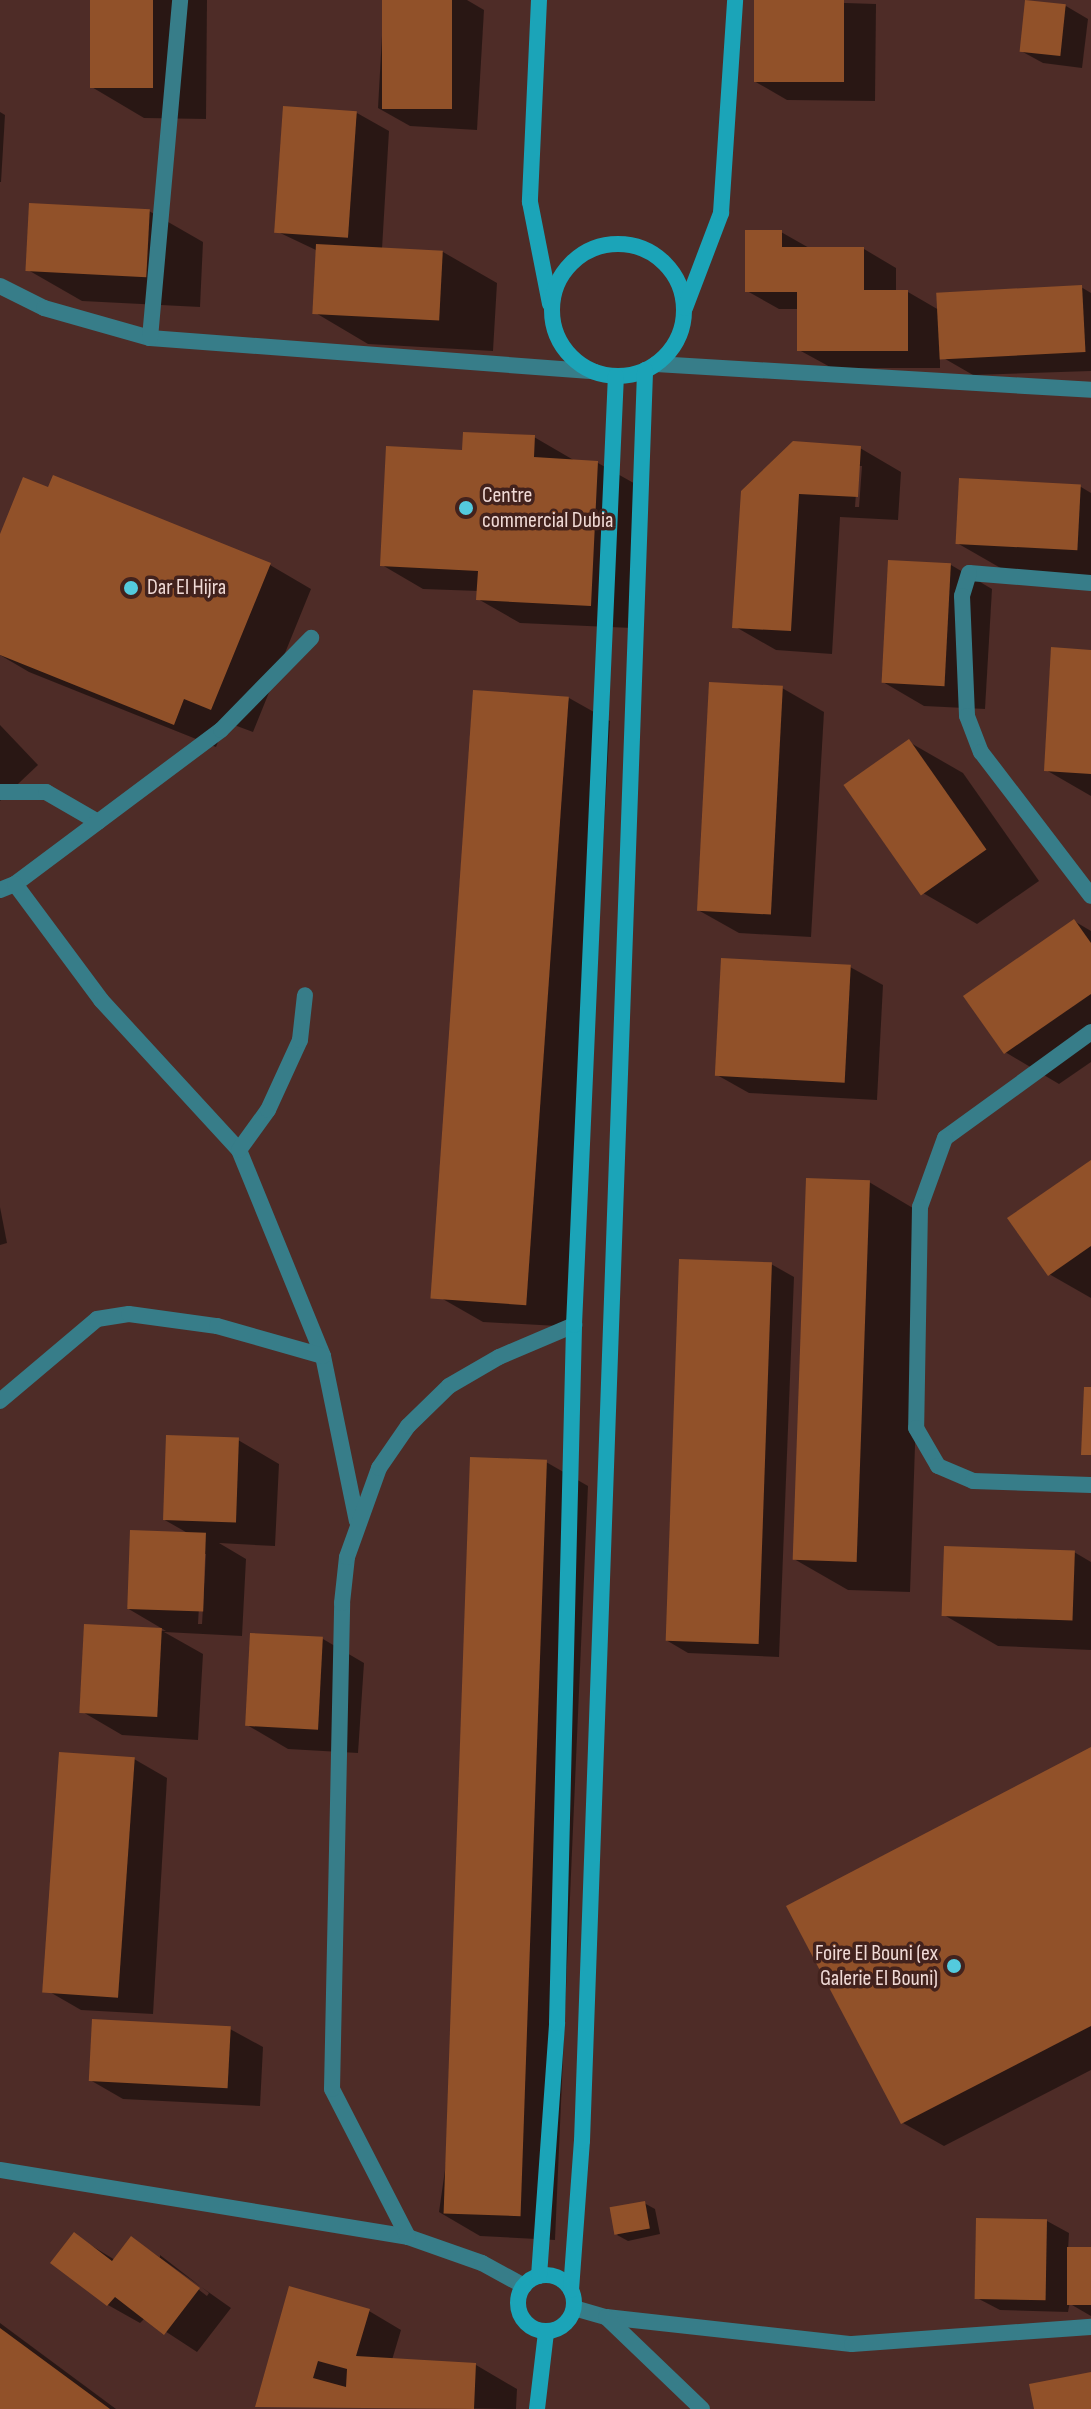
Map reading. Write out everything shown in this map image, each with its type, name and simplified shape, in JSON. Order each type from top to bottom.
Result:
[{"type":"street","points":[[150,338],[180,0]]},
{"type":"street","points":[[539,0],[530,202],[560,342],[594,371]]},
{"type":"street","points":[[546,2332],[564,2325],[574,2308],[571,2290],[582,2141],[651,367],[676,340],[721,213],[735,0]]},
{"type":"street","points":[[553,320],[553,298],[573,260],[613,243],[655,254],[677,279],[685,310]]},
{"type":"street","points":[[0,286],[44,308],[150,338],[594,371],[616,376],[651,367],[1091,390]]},
{"type":"street","points":[[539,2276],[557,2023],[574,1325],[616,376]]},
{"type":"street","points":[[1091,583],[969,573],[962,596],[967,716],[981,752],[1091,896]]},
{"type":"street","points":[[311,638],[221,730],[7,887],[101,1000],[239,1150],[323,1356],[357,1521]]},
{"type":"street","points":[[0,792],[46,792],[98,822]]},
{"type":"street","points":[[239,1150],[268,1110],[300,1040],[305,995]]},
{"type":"street","points":[[1091,1032],[945,1138],[920,1207],[916,1428],[938,1466],[973,1481],[1091,1485]]},
{"type":"street","points":[[0,1401],[97,1319],[129,1314],[217,1326],[323,1356]]},
{"type":"street","points":[[408,2237],[332,2089],[342,1603],[357,1521],[379,1468],[401,1437],[449,1386],[499,1357],[574,1325]]},
{"type":"street","points":[[0,2170],[408,2237],[482,2263],[524,2286]]},
{"type":"street","points":[[546,2332],[523,2319],[518,2302],[524,2286],[539,2276],[558,2278],[571,2290]]},
{"type":"street","points":[[574,2308],[606,2317],[852,2344],[1091,2327]]},
{"type":"street","points":[[606,2317],[702,2409]]},
{"type":"street","points":[[537,2409],[546,2332]]},
{"type":"building","points":[[90,0],[153,0],[153,88],[90,88]]},
{"type":"building","points":[[382,0],[452,0],[452,109],[382,109]]},
{"type":"building","points":[[754,0],[844,0],[844,82],[754,82]]},
{"type":"building","points":[[1025,0],[1066,4],[1060,56],[1020,52]]},
{"type":"building","points":[[283,106],[357,111],[348,238],[274,233]]},
{"type":"building","points":[[29,203],[150,209],[146,277],[25,271]]},
{"type":"building","points":[[745,230],[782,230],[782,247],[864,247],[864,290],[908,290],[908,351],[797,351],[797,292],[745,292]]},
{"type":"building","points":[[316,244],[443,251],[439,321],[312,314]]},
{"type":"building","points":[[1082,285],[1086,352],[940,360],[936,293]]},
{"type":"building","points":[[463,432],[535,435],[534,457],[598,461],[591,606],[476,600],[478,571],[380,566],[386,446],[462,450]]},
{"type":"building","points":[[793,441],[861,446],[858,497],[799,494],[791,631],[732,628],[741,491]]},
{"type":"building","name":"Dar El Hijra","points":[[53,475],[271,563],[211,710],[184,699],[174,725],[0,655],[0,534],[23,477],[48,487]]},
{"type":"building","points":[[959,478],[1081,484],[1077,550],[956,544]]},
{"type":"building","points":[[888,560],[951,563],[944,686],[882,683]]},
{"type":"building","points":[[1051,647],[1091,650],[1091,774],[1044,771]]},
{"type":"building","points":[[709,682],[783,686],[771,915],[697,911]]},
{"type":"building","points":[[473,690],[569,697],[526,1305],[430,1299]]},
{"type":"building","points":[[909,739],[986,850],[921,895],[843,785]]},
{"type":"building","points":[[1074,919],[1091,943],[1091,994],[1004,1054],[963,996]]},
{"type":"building","points":[[721,958],[851,965],[845,1083],[715,1076]]},
{"type":"building","points":[[1091,1160],[1091,1246],[1048,1276],[1007,1218]]},
{"type":"building","points":[[806,1178],[870,1180],[857,1562],[793,1560]]},
{"type":"building","points":[[679,1259],[772,1262],[759,1644],[666,1641]]},
{"type":"building","points":[[1084,1387],[1091,1387],[1091,1455],[1081,1455]]},
{"type":"building","points":[[166,1435],[239,1438],[236,1522],[163,1520]]},
{"type":"building","points":[[470,1457],[547,1460],[521,2216],[444,2214]]},
{"type":"building","points":[[130,1530],[206,1533],[203,1612],[127,1609]]},
{"type":"building","points":[[944,1546],[1075,1551],[1072,1621],[942,1616]]},
{"type":"building","points":[[84,1624],[162,1628],[157,1717],[79,1713]]},
{"type":"building","points":[[250,1633],[323,1637],[318,1730],[245,1726]]},
{"type":"building","name":"Foire El Bouni (ex Galerie El Bouni)","points":[[1091,1747],[1091,2026],[901,2124],[786,1906]]},
{"type":"building","points":[[59,1752],[135,1757],[118,1998],[42,1992]]},
{"type":"building","points":[[92,2019],[231,2026],[228,2088],[89,2081]]},
{"type":"building","points":[[645,2201],[650,2229],[614,2235],[610,2207]]},
{"type":"building","points":[[976,2218],[1047,2219],[1046,2300],[975,2299]]},
{"type":"building","points":[[74,2232],[112,2261],[131,2236],[200,2288],[164,2335],[115,2297],[107,2306],[50,2263]]},
{"type":"building","points":[[1067,2247],[1091,2247],[1091,2305],[1067,2305]]},
{"type":"building","points":[[289,2286],[370,2309],[356,2356],[476,2363],[474,2409],[255,2407]],"holes":[[[318,2361],[347,2369],[346,2387],[313,2378]]]},
{"type":"building","points":[[0,2328],[110,2409],[0,2409]]},
{"type":"building","points":[[1091,2372],[1091,2409],[1034,2409],[1029,2384]]},
{"type":"place","name":"Centre commercial Dubia","points":[[466,508]]},
{"type":"place","name":"Dar El Hijra","points":[[131,588]]},
{"type":"place","name":"Foire El Bouni (ex Galerie El Bouni)","points":[[954,1966]]}]
